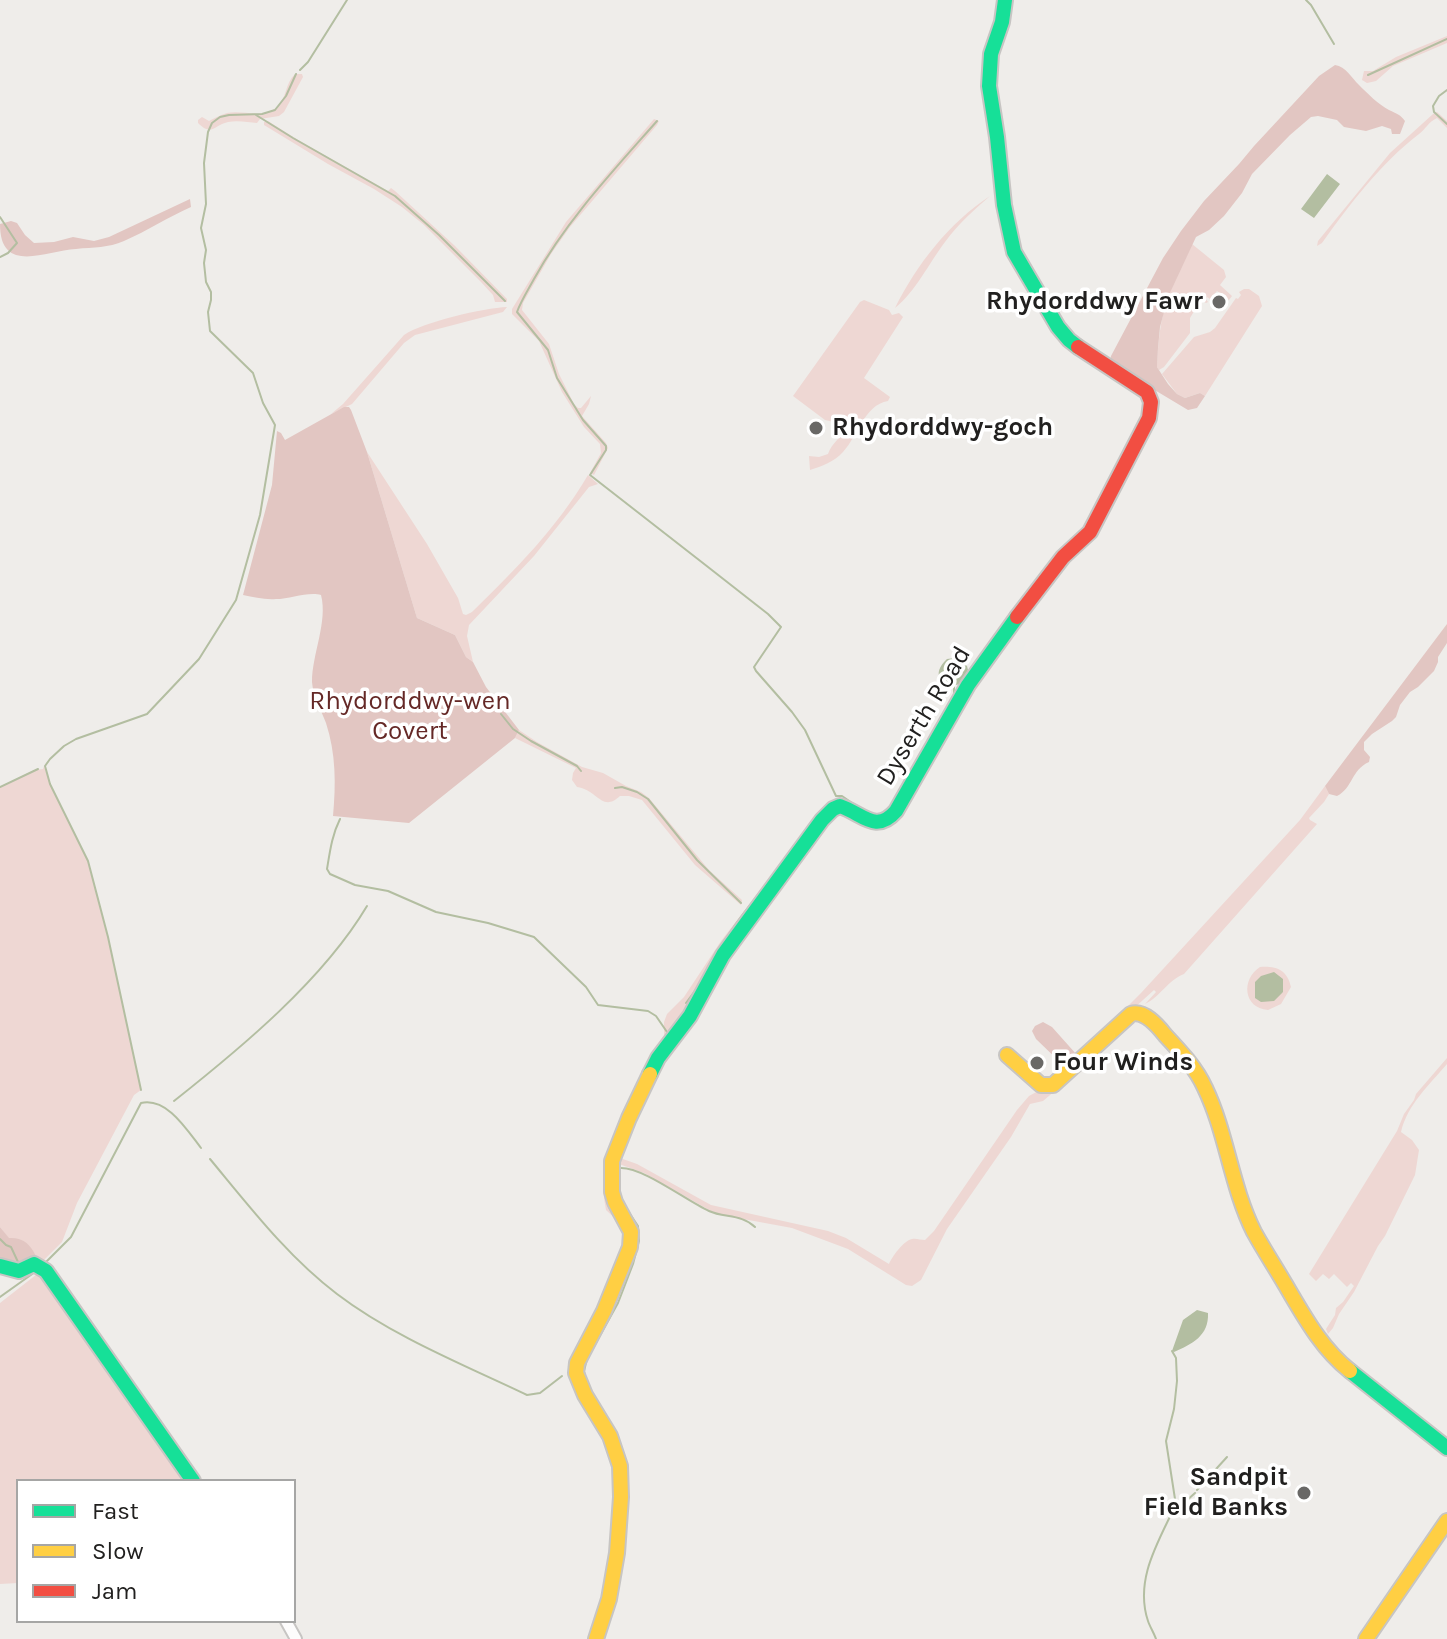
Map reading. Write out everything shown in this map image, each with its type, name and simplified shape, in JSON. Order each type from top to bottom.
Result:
[{"type":"main road","name":"Dyserth Road","points":[[596,1639],[609,1599],[617,1553],[620,1466],[610,1436],[585,1395],[576,1373],[577,1363],[604,1311],[630,1247],[631,1232],[612,1192],[612,1161],[650,1072],[684,1026],[733,940],[828,812],[845,806],[878,823],[888,820],[896,811],[937,736],[991,651],[1063,557],[1090,532],[1149,418],[1150,396],[1142,387],[1069,340],[1058,327],[1014,252],[1004,205],[989,86],[991,54],[1002,22],[1005,0]]},
{"type":"main road","points":[[1007,1055],[1041,1085],[1053,1085],[1131,1014],[1140,1013],[1158,1027],[1186,1058],[1205,1087],[1220,1127],[1239,1196],[1254,1231],[1315,1335],[1336,1360],[1447,1448]]},
{"type":"main road","points":[[0,1266],[19,1271],[37,1264],[46,1271],[192,1479]]},
{"type":"main road","points":[[1366,1639],[1447,1521]]},
{"type":"shaded area","points":[[1447,36],[1447,43],[1393,66],[1376,81],[1367,83],[1362,80],[1364,71],[1373,71],[1396,57]]},
{"type":"shaded area","points":[[295,74],[302,74],[303,77],[279,116],[260,119],[257,123],[228,122],[210,130],[198,123],[202,117],[209,121],[233,112],[271,111],[280,103]]},
{"type":"shaded area","points":[[1437,112],[1447,121],[1447,128],[1437,118],[1431,121],[1379,171],[1317,246],[1390,153]]},
{"type":"shaded area","points":[[654,119],[659,121],[657,125],[570,227],[523,303],[522,310],[549,344],[574,404],[581,408],[591,396],[582,416],[608,448],[594,475],[590,473],[601,453],[600,444],[584,427],[562,392],[539,341],[512,314],[512,309],[566,222]]},
{"type":"shaded area","points":[[268,121],[388,191],[391,188],[395,191],[455,246],[507,302],[495,302],[481,282],[402,207],[264,125]]},
{"type":"shaded area","points":[[1327,174],[1340,184],[1314,218],[1301,209]]},
{"type":"shaded area","points":[[990,196],[955,229],[916,285],[895,308],[935,246],[961,219]]},
{"type":"shaded area","points":[[1192,244],[1224,270],[1226,277],[1220,285],[1232,296],[1229,300],[1217,291],[1210,299],[1207,297],[1206,303],[1199,299],[1199,292],[1195,295],[1196,308],[1190,318],[1190,333],[1159,370],[1159,340],[1165,306]]},
{"type":"shaded area","points":[[1244,289],[1259,296],[1262,306],[1205,396],[1200,393],[1185,398],[1177,394],[1162,374],[1194,337],[1215,328]]},
{"type":"shaded area","points":[[864,300],[889,310],[892,315],[899,313],[903,317],[864,378],[890,397],[873,408],[839,455],[810,470],[809,456],[828,454],[847,425],[825,420],[793,396]]},
{"type":"shaded area","points":[[507,307],[503,312],[415,335],[404,343],[352,404],[331,414],[404,335],[454,316]]},
{"type":"shaded area","points":[[367,452],[427,544],[466,615],[534,548],[563,513],[588,475],[598,484],[589,487],[534,556],[469,625],[467,636],[473,662],[466,657],[455,635],[417,618]]},
{"type":"shaded area","points":[[955,658],[968,670],[960,684],[947,687],[939,677],[939,669],[947,659]]},
{"type":"shaded area","points":[[519,730],[582,767],[603,773],[649,798],[709,870],[742,900],[741,905],[695,865],[642,800],[620,796],[614,801],[604,801],[577,787],[572,780],[576,768],[515,738]]},
{"type":"shaded area","points":[[44,766],[88,861],[141,1090],[134,1095],[77,1203],[62,1242],[41,1263],[27,1244],[19,1239],[9,1239],[0,1227],[0,787]]},
{"type":"shaded area","points":[[1325,786],[1329,794],[1309,818],[1317,824],[1184,974],[1150,1001],[1145,1004],[1156,992],[1154,990],[1132,1010],[1118,1016],[1300,820]]},
{"type":"shaded area","points":[[744,911],[747,912],[612,1153],[625,1228],[606,1210],[603,1166],[609,1149],[646,1066],[664,1036],[667,1014],[684,997]]},
{"type":"shaded area","points":[[1260,967],[1280,970],[1291,987],[1281,1004],[1268,1010],[1249,999],[1250,978]]},
{"type":"shaded area","points":[[1274,972],[1283,979],[1283,992],[1274,1001],[1261,1002],[1255,998],[1255,982],[1261,976]]},
{"type":"shaded area","points":[[1447,1058],[1447,1064],[1414,1104],[1401,1132],[1419,1150],[1415,1175],[1385,1236],[1328,1334],[1326,1329],[1336,1308],[1354,1286],[1351,1283],[1347,1287],[1334,1274],[1329,1279],[1323,1274],[1316,1281],[1309,1274],[1397,1131],[1416,1094]]},
{"type":"shaded area","points":[[1040,1090],[1056,1090],[1043,1101],[1030,1104],[1011,1137],[947,1229],[921,1280],[912,1286],[848,1249],[792,1228],[716,1214],[644,1173],[619,1164],[620,1158],[637,1164],[711,1205],[828,1231],[846,1238],[889,1264],[909,1240],[925,1240],[934,1231],[1017,1110],[1029,1096]]},
{"type":"shaded area","points":[[41,1271],[187,1479],[16,1479],[16,1583],[0,1584],[0,1303]]},
{"type":"shaded area","points":[[1197,1310],[1208,1313],[1206,1328],[1187,1346],[1172,1351],[1183,1320]]},
{"type":"green space","points":[[1335,65],[1345,70],[1377,102],[1405,121],[1400,134],[1392,134],[1391,129],[1382,126],[1366,131],[1344,127],[1337,120],[1311,117],[1252,174],[1224,216],[1196,237],[1168,297],[1160,327],[1157,367],[1177,394],[1185,398],[1200,393],[1205,396],[1197,408],[1188,410],[1113,365],[1111,356],[1163,258],[1204,201],[1319,76]]},
{"type":"green space","points":[[190,199],[191,207],[112,245],[26,256],[8,250],[2,240],[0,224],[11,221],[17,223],[34,243],[73,237],[94,241]]},
{"type":"green space","name":"Rhydorddwy-wen Covert","points":[[344,407],[351,410],[367,452],[417,618],[455,635],[486,687],[519,730],[515,738],[409,823],[333,816],[335,781],[332,746],[312,682],[323,616],[321,595],[272,599],[243,595],[272,485],[277,431],[285,440]]},
{"type":"green space","points":[[1447,624],[1447,643],[1434,671],[1410,692],[1396,717],[1364,742],[1369,762],[1363,765],[1342,793],[1337,796],[1329,794],[1325,786]]},
{"type":"green space","points":[[1043,1022],[1052,1027],[1077,1055],[1065,1067],[1036,1039],[1032,1031]]},
{"type":"green space","points":[[0,1227],[9,1238],[26,1242],[36,1256],[23,1267],[9,1265],[0,1258]]},
{"type":"waterway","points":[[300,70],[347,0]]},
{"type":"waterway","points":[[1306,0],[1334,44]]},
{"type":"waterway","points":[[1368,75],[1447,39]]},
{"type":"waterway","points":[[141,1090],[88,861],[50,784],[45,766],[64,746],[76,739],[147,714],[199,659],[236,600],[260,515],[275,425],[263,403],[253,373],[210,331],[208,312],[211,292],[206,282],[206,250],[201,228],[206,204],[204,163],[212,123],[229,115],[262,114],[275,110],[286,96],[296,74]]},
{"type":"waterway","points":[[1447,90],[1433,106],[1434,112],[1447,124]]},
{"type":"waterway","points":[[256,115],[395,196],[505,301]]},
{"type":"waterway","points":[[657,121],[561,237],[517,312],[548,350],[557,378],[583,420],[606,446],[590,475],[781,627],[754,667],[805,730],[836,796],[842,796],[855,805]]},
{"type":"waterway","points":[[0,217],[17,243],[0,257]]},
{"type":"waterway","points":[[954,687],[954,698]]},
{"type":"waterway","points":[[501,714],[513,729],[581,771]]},
{"type":"waterway","points":[[0,787],[38,769]]},
{"type":"waterway","points":[[615,788],[622,787],[648,799],[697,860],[741,903]]},
{"type":"waterway","points":[[340,819],[330,849],[327,869],[330,874],[355,885],[388,891],[436,912],[534,937],[586,987],[598,1005],[648,1011],[656,1016],[667,1032]]},
{"type":"waterway","points":[[706,971],[737,923],[795,846]]},
{"type":"waterway","points":[[174,1101],[253,1036],[304,986],[328,960],[367,906]]},
{"type":"waterway","points":[[686,1003],[697,988]]},
{"type":"waterway","points":[[662,1041],[670,1031]]},
{"type":"waterway","points":[[44,1264],[71,1237],[141,1103],[150,1102],[168,1110],[201,1148]]},
{"type":"waterway","points":[[210,1159],[302,1264],[358,1309],[429,1349],[527,1395],[540,1393],[562,1376]]},
{"type":"waterway","points":[[620,1168],[652,1178],[709,1211],[744,1220],[755,1227]]},
{"type":"waterway","points":[[607,1199],[614,1215]]},
{"type":"waterway","points":[[586,1381],[584,1371],[587,1359],[618,1303],[639,1241],[638,1226],[628,1211]]},
{"type":"waterway","points":[[0,1239],[11,1247],[18,1262]]},
{"type":"waterway","points":[[0,1297],[35,1272]]},
{"type":"waterway","points":[[1172,1351],[1176,1358],[1177,1381],[1166,1441],[1175,1499]]},
{"type":"waterway","points":[[601,1407],[612,1426]]},
{"type":"waterway","points":[[620,1443],[624,1455]]},
{"type":"waterway","points":[[1197,1490],[1227,1457]]},
{"type":"waterway","points":[[1185,1502],[1195,1493]]},
{"type":"waterway","points":[[1156,1639],[1144,1605],[1146,1575],[1176,1504]]},
{"type":"traffic: fast","points":[[1005,0],[1002,22],[991,54],[989,86],[1004,205],[1014,252],[1058,327],[1078,347]]},
{"type":"traffic: fast","points":[[650,1074],[658,1058],[690,1016],[723,955],[822,820],[840,806],[876,822],[889,818],[896,811],[968,685],[1017,617]]},
{"type":"traffic: fast","points":[[0,1266],[19,1271],[34,1264],[46,1271],[192,1479]]},
{"type":"traffic: fast","points":[[1350,1371],[1447,1448]]},
{"type":"traffic: slow","points":[[1007,1055],[1041,1085],[1053,1085],[1131,1014],[1141,1014],[1154,1023],[1187,1060],[1205,1088],[1254,1232],[1314,1331],[1350,1371]]},
{"type":"traffic: slow","points":[[596,1639],[609,1599],[617,1553],[620,1466],[610,1436],[585,1395],[576,1373],[577,1363],[604,1311],[630,1247],[631,1232],[612,1192],[612,1161],[650,1074]]},
{"type":"traffic: slow","points":[[1366,1639],[1447,1521]]},
{"type":"traffic: jam","points":[[1017,617],[1063,557],[1090,532],[1149,418],[1151,402],[1147,392],[1078,347]]},
{"type":"place","name":"Rhydorddwy Fawr","points":[[1219,302]]},
{"type":"place","name":"Rhydorddwy-goch","points":[[816,428]]},
{"type":"place","name":"Four Winds","points":[[1037,1063]]},
{"type":"place","name":"Sandpit Field Banks","points":[[1304,1493]]}]
